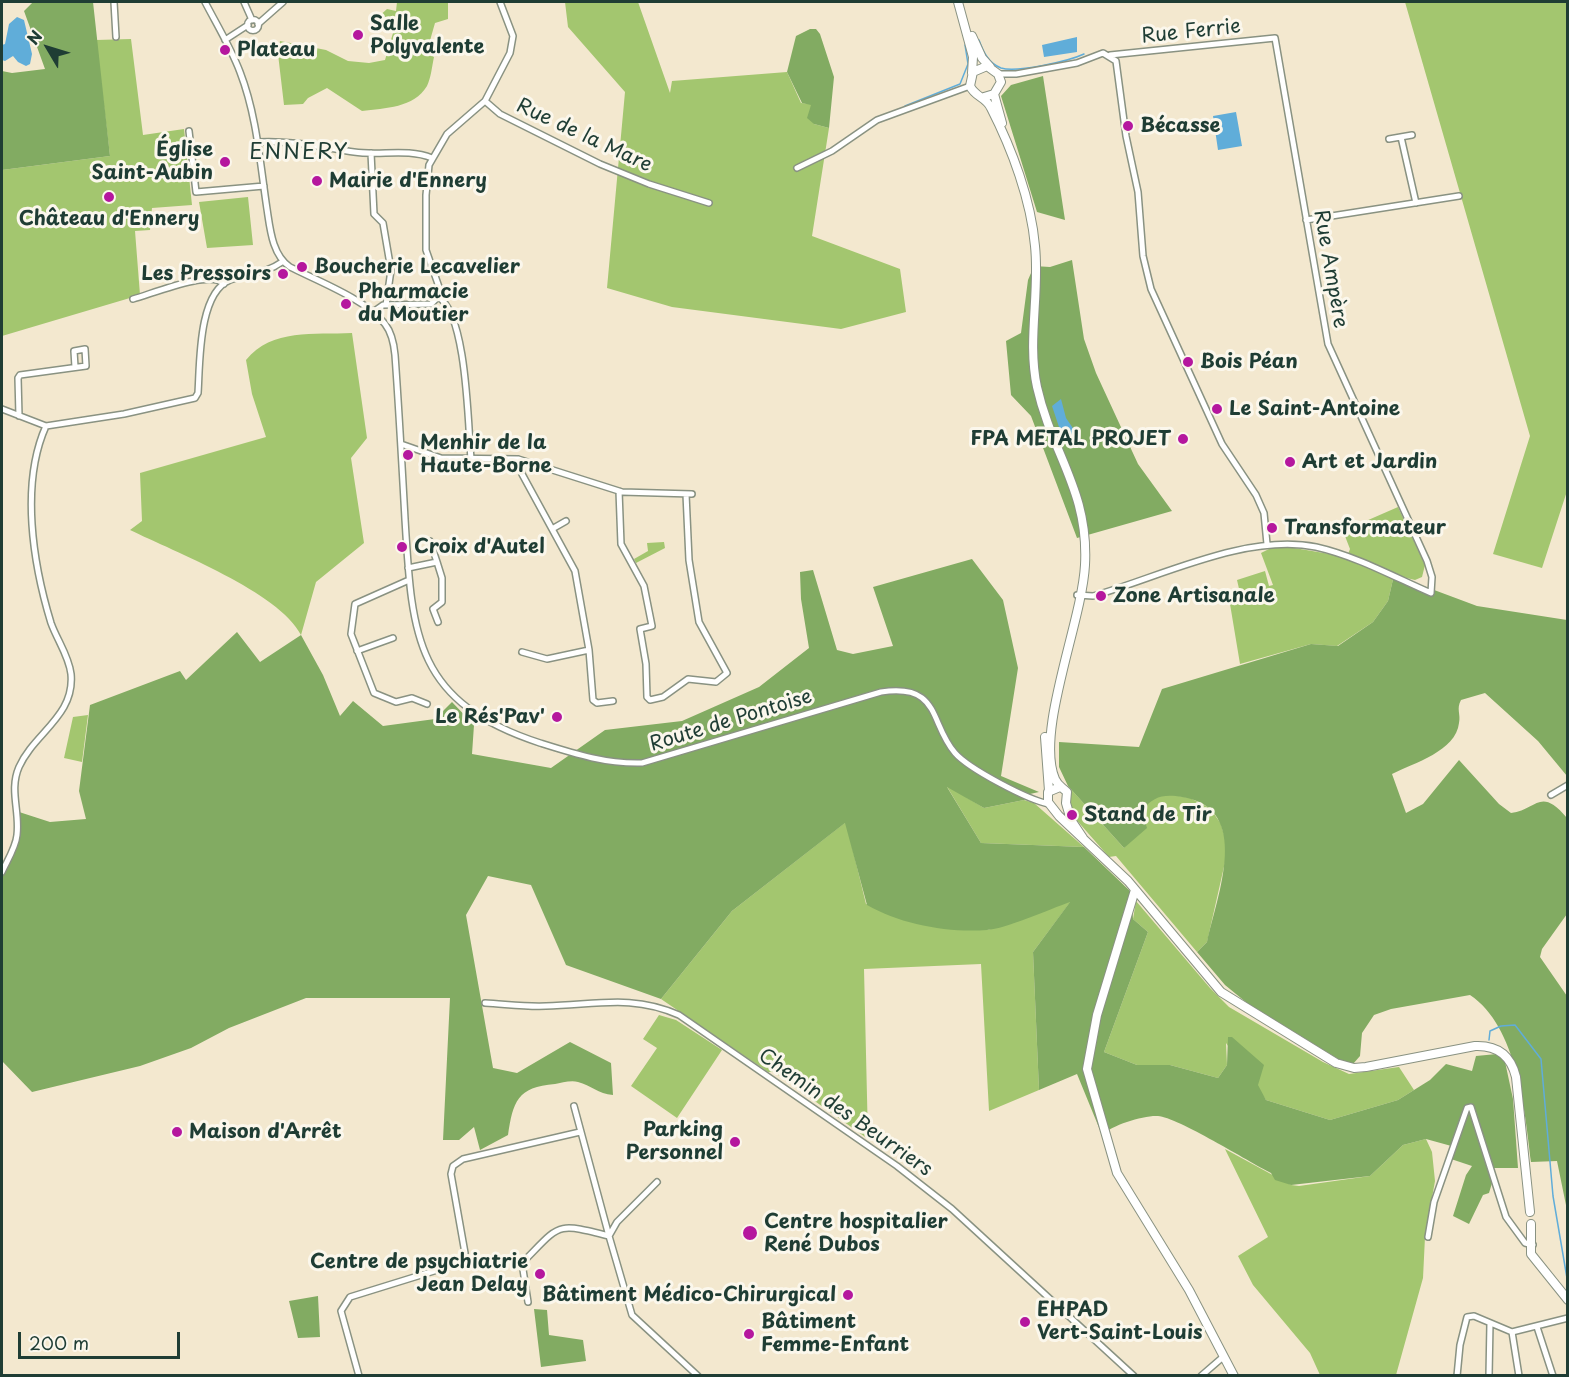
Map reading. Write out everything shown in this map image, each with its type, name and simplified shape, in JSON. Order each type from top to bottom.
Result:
[{"type":"main road","points":[[958,2],[979,51],[1000,78],[994,94],[1026,203],[1035,246],[1034,350],[1037,384],[1043,408],[1076,491],[1082,522],[1079,595],[1051,731],[1052,769],[1060,787],[1067,792],[1066,803],[1071,819],[1083,838]]},
{"type":"main road","points":[[958,2],[973,57],[970,86],[975,94],[984,97],[991,106],[1012,159]]},
{"type":"main road","points":[[971,74],[979,67],[991,68]]},
{"type":"main road","points":[[984,97],[994,94]]},
{"type":"main road","points":[[1079,595],[1047,722],[1045,753],[1051,806],[1066,824],[1135,890],[1217,988],[1232,1002],[1344,1066],[1366,1067],[1446,1051],[1490,1047],[1504,1054],[1513,1066],[1530,1212],[1531,1244],[1540,1263],[1567,1299]]},
{"type":"main road","points":[[1048,792],[1060,787]]},
{"type":"main road","points":[[1051,806],[1061,807],[1066,803]]},
{"type":"main road","points":[[1135,890],[1097,1015],[1087,1069],[1117,1173],[1189,1290],[1222,1357],[1234,1376]]},
{"type":"street","points":[[114,2],[116,37]]},
{"type":"street","points":[[205,2],[244,83],[257,142],[271,232],[282,262],[373,312],[379,306],[429,304],[438,297],[439,288],[426,250],[426,195],[432,158],[447,134],[485,101],[513,45],[508,18],[500,2]]},
{"type":"street","points":[[244,2],[254,30],[283,2]]},
{"type":"street","points":[[225,40],[250,23],[258,24]]},
{"type":"street","name":"Rue Ferrie","points":[[1000,78],[1077,63],[1101,54],[1110,55],[1275,38]]},
{"type":"street","name":"Rue Ampère","points":[[1268,544],[1298,544],[1347,557],[1431,593],[1430,570],[1328,344],[1275,38]]},
{"type":"street","points":[[1079,595],[1093,596],[1229,552],[1268,544],[1264,513],[1256,495],[1222,444],[1151,289],[1143,256],[1138,192],[1125,129],[1118,67],[1110,55]]},
{"type":"street","points":[[797,168],[832,151],[877,120],[970,86]]},
{"type":"street","name":"Rue de la Mare","points":[[485,101],[500,114],[600,164],[649,184],[709,202]]},
{"type":"street","points":[[189,130],[196,192],[264,186]]},
{"type":"street","points":[[1389,139],[1412,135]]},
{"type":"street","points":[[1401,137],[1416,203]]},
{"type":"street","points":[[257,142],[285,141],[371,153],[410,152],[432,158]]},
{"type":"street","points":[[371,153],[374,214],[383,223],[391,270],[386,305]]},
{"type":"street","points":[[1306,220],[1459,196]]},
{"type":"street","points":[[2,409],[46,426],[124,414],[195,398],[198,393],[206,314],[215,295],[224,284],[270,271],[282,262]]},
{"type":"street","points":[[133,299],[202,278],[220,280],[224,284]]},
{"type":"street","points":[[438,297],[448,304],[457,325],[471,459]]},
{"type":"street","name":"Route de Pontoise","points":[[373,312],[385,324],[393,342],[411,608],[421,643],[443,683],[456,699],[477,716],[521,736],[604,762],[642,763],[881,692],[901,691],[915,695],[928,703],[937,715],[951,747],[965,762],[1051,806]]},
{"type":"street","points":[[19,416],[18,378],[20,375],[75,368]]},
{"type":"street","points":[[2,872],[17,837],[14,791],[18,768],[60,715],[70,687],[69,665],[54,631],[45,596],[31,513],[31,486],[46,426]]},
{"type":"street","points":[[401,444],[431,456],[518,459],[619,491],[689,494],[689,560],[699,622],[727,674],[716,682],[694,678],[686,680],[660,699],[650,700],[647,697],[646,664],[640,629],[652,626],[644,586],[621,544],[619,491]]},
{"type":"street","points":[[518,459],[522,474],[575,571],[589,650],[593,700],[597,703],[613,701]]},
{"type":"street","points":[[552,529],[566,521]]},
{"type":"street","points":[[430,541],[442,578],[442,602],[433,609],[438,622]]},
{"type":"street","points":[[408,568],[437,562]]},
{"type":"street","points":[[409,580],[385,589],[353,606],[350,631],[374,693],[396,702],[412,698],[427,704]]},
{"type":"street","points":[[357,651],[393,638]]},
{"type":"street","points":[[522,652],[545,659],[589,650]]},
{"type":"street","points":[[1551,795],[1568,785]]},
{"type":"street","points":[[1029,796],[1048,792]]},
{"type":"street","name":"Chemin des Beurriers","points":[[485,1003],[545,1006],[611,1001],[634,1002],[658,1006],[679,1016],[866,1142],[952,1209],[1134,1376]]},
{"type":"street","points":[[574,1106],[632,1315],[699,1376]]},
{"type":"street","points":[[1428,1237],[1434,1202],[1467,1108],[1471,1107],[1506,1216],[1525,1242],[1531,1244]]},
{"type":"street","points":[[359,1376],[341,1311],[344,1303],[350,1297],[464,1262],[465,1253],[451,1174],[453,1166],[463,1159],[580,1132]]},
{"type":"street","points":[[609,1236],[617,1222],[657,1182]]},
{"type":"street","points":[[528,1302],[522,1263],[555,1231],[568,1226],[609,1236]]},
{"type":"street","points":[[1457,1376],[1466,1320],[1474,1316],[1512,1332],[1568,1318]]},
{"type":"street","points":[[1489,1376],[1490,1323]]},
{"type":"street","points":[[1537,1327],[1553,1376]]},
{"type":"street","points":[[1512,1332],[1519,1376]]},
{"type":"street","points":[[1201,1376],[1222,1357]]},
{"type":"green space","points":[[33,2],[93,2],[110,156],[2,170],[2,71],[12,73],[45,69],[24,11]]},
{"type":"green space","points":[[397,2],[448,2],[448,19],[435,23],[427,51],[434,57],[430,79],[415,99],[398,106],[362,111],[327,88],[308,98],[303,104],[284,105],[278,54],[280,41],[326,50],[348,61],[369,63],[385,60],[393,33],[376,19],[387,9],[396,11]]},
{"type":"green space","points":[[565,2],[638,2],[670,93],[672,81],[787,72],[801,103],[811,104],[814,124],[829,128],[812,236],[900,269],[906,312],[841,329],[672,307],[607,288],[625,92],[568,27]]},
{"type":"green space","points":[[1405,2],[1567,2],[1568,488],[1542,568],[1493,554],[1530,436]]},
{"type":"green space","points":[[810,29],[816,29],[820,34],[834,77],[829,128],[814,124],[807,118],[811,105],[802,103],[787,72],[796,36]]},
{"type":"green space","points":[[131,39],[143,135],[184,129],[192,205],[152,208],[150,230],[135,231],[140,295],[2,336],[2,170],[110,156],[96,40]]},
{"type":"green space","points":[[1043,76],[1065,220],[1037,212],[1001,96],[1011,85]]},
{"type":"green space","points":[[248,197],[253,245],[207,248],[199,202]]},
{"type":"green space","points":[[1072,260],[1084,339],[1096,373],[1138,464],[1172,511],[1077,538],[1031,416],[1011,395],[1006,341],[1021,333],[1028,280],[1034,266],[1050,267]]},
{"type":"green space","points":[[352,333],[367,438],[351,458],[364,543],[316,582],[301,635],[289,619],[249,589],[130,530],[142,521],[140,473],[266,437],[252,394],[246,360],[256,350],[268,343],[294,335]]},
{"type":"green space","points":[[1398,507],[1425,565],[1422,577],[1415,580],[1394,575],[1388,601],[1373,622],[1337,646],[1311,644],[1240,664],[1229,598],[1261,589],[1240,593],[1237,580],[1265,571],[1269,586],[1273,585],[1261,553],[1277,545],[1347,557],[1350,549],[1343,531]]},
{"type":"green space","points":[[664,542],[665,548],[636,563],[634,559],[648,551],[647,543]]},
{"type":"green space","points":[[972,559],[1003,600],[1018,668],[1001,776],[1039,792],[1030,794],[1024,800],[984,808],[947,787],[981,843],[1084,847],[1131,892],[1133,919],[1148,932],[1104,1052],[1137,1065],[1170,1065],[1218,1078],[1227,1065],[1228,1037],[1232,1037],[1264,1065],[1258,1085],[1266,1100],[1330,1120],[1398,1100],[1430,1080],[1446,1064],[1472,1071],[1476,1056],[1497,1054],[1504,1057],[1513,1099],[1518,1168],[1489,1168],[1492,1183],[1489,1193],[1483,1195],[1469,1224],[1453,1216],[1466,1175],[1472,1166],[1451,1159],[1455,1147],[1426,1139],[1403,1145],[1370,1176],[1291,1185],[1275,1180],[1271,1173],[1167,1118],[1152,1116],[1137,1119],[1120,1124],[1102,1135],[1077,1074],[1039,1090],[1033,952],[1070,902],[1016,923],[987,930],[956,930],[924,926],[894,917],[867,905],[845,823],[732,911],[661,999],[566,965],[531,885],[488,876],[466,915],[493,1068],[517,1073],[570,1042],[611,1063],[613,1095],[575,1081],[532,1089],[519,1098],[515,1105],[508,1135],[480,1150],[474,1127],[459,1140],[443,1140],[450,998],[306,998],[229,1028],[191,1048],[140,1066],[32,1092],[2,1061],[2,870],[17,837],[16,811],[50,822],[86,819],[79,791],[90,705],[180,671],[186,680],[237,632],[260,662],[301,635],[323,675],[340,716],[353,701],[383,726],[435,719],[452,702],[474,725],[472,754],[551,768],[605,730],[682,721],[759,687],[809,648],[801,599],[800,572],[813,570],[837,650],[853,654],[893,646],[873,587]]},
{"type":"green space","points":[[1394,575],[1477,606],[1567,620],[1567,776],[1538,741],[1485,693],[1461,700],[1456,733],[1442,749],[1392,774],[1406,813],[1423,804],[1459,760],[1499,804],[1511,813],[1544,802],[1551,803],[1567,818],[1567,914],[1542,949],[1540,957],[1567,996],[1567,1210],[1557,1161],[1531,1162],[1526,1119],[1516,1071],[1499,1027],[1486,1009],[1470,995],[1391,1009],[1374,1015],[1362,1033],[1360,1056],[1353,1064],[1338,1059],[1247,1003],[1225,985],[1197,952],[1207,942],[1222,879],[1225,856],[1224,836],[1217,818],[1204,805],[1182,797],[1159,797],[1150,802],[1142,811],[1147,828],[1124,848],[1068,786],[1059,767],[1059,742],[1139,747],[1162,689],[1311,644],[1338,646],[1373,622],[1388,601]]},
{"type":"green space","points":[[88,715],[82,762],[64,758],[73,717]]},
{"type":"green space","points":[[946,785],[984,808],[1024,800],[1034,803],[1084,847],[981,843]]},
{"type":"green space","points":[[1068,786],[1124,848],[1143,819],[1142,811],[1151,799],[1167,794],[1190,798],[1210,808],[1221,824],[1228,849],[1207,942],[1197,952],[1116,856],[1109,857],[1073,816]]},
{"type":"green space","points":[[846,822],[866,904],[988,930],[1071,901],[1033,952],[1039,1090],[989,1111],[981,964],[864,969],[868,1139],[774,1072],[768,1072],[661,999],[732,911]]},
{"type":"green space","points":[[1136,901],[1229,1007],[1323,1062],[1349,1074],[1399,1067],[1414,1090],[1398,1100],[1330,1120],[1266,1100],[1226,1043],[1227,1065],[1218,1078],[1170,1065],[1137,1065],[1104,1052],[1148,932],[1133,919]]},
{"type":"green space","points":[[659,1015],[676,1020],[722,1050],[677,1118],[631,1086],[657,1048],[643,1039]]},
{"type":"green space","points":[[1426,1139],[1432,1152],[1435,1181],[1425,1237],[1423,1278],[1396,1375],[1320,1375],[1310,1353],[1253,1285],[1238,1256],[1268,1237],[1225,1149],[1291,1185],[1299,1186],[1370,1176],[1403,1145]]},
{"type":"green space","points":[[318,1296],[320,1337],[298,1338],[289,1301]]},
{"type":"green space","points":[[534,1309],[547,1310],[549,1335],[583,1340],[586,1361],[541,1367]]},
{"type":"water","points":[[17,17],[24,20],[32,54],[30,64],[26,66],[13,56],[5,61],[2,60],[2,45],[5,44],[9,24]]},
{"type":"water","points":[[1077,37],[1077,52],[1044,57],[1042,45]]},
{"type":"water","points":[[1236,112],[1242,146],[1218,150],[1213,116]]},
{"type":"water","points":[[1061,399],[1066,418],[1079,437],[1069,445],[1063,439],[1052,406]]},
{"type":"waterway","points":[[979,40],[989,60],[1001,68],[1019,69],[1043,66],[1084,54]]},
{"type":"waterway","points":[[905,106],[960,84],[968,64],[965,45]]},
{"type":"waterway","points":[[1489,1040],[1490,1031],[1501,1026],[1515,1025],[1541,1059],[1553,1196],[1568,1284]]},
{"type":"place","name":"Salle Polyvalente","points":[[358,35]]},
{"type":"place","name":"Plateau","points":[[225,50]]},
{"type":"place","name":"Bécasse","points":[[1128,126]]},
{"type":"place","name":"Église Saint-Aubin","points":[[225,162]]},
{"type":"place","name":"Mairie d'Ennery","points":[[317,181]]},
{"type":"place","name":"Château d'Ennery","points":[[109,197]]},
{"type":"place","name":"Boucherie Lecavelier","points":[[302,267]]},
{"type":"place","name":"Les Pressoirs","points":[[283,274]]},
{"type":"place","name":"Pharmacie du Moutier","points":[[346,304]]},
{"type":"place","name":"Bois Péan","points":[[1188,362]]},
{"type":"place","name":"Le Saint-Antoine","points":[[1217,409]]},
{"type":"place","name":"FPA METAL PROJET","points":[[1183,439]]},
{"type":"place","name":"Menhir de la Haute-Borne","points":[[408,455]]},
{"type":"place","name":"Art et Jardin","points":[[1290,462]]},
{"type":"place","name":"Transformateur","points":[[1272,528]]},
{"type":"place","name":"Croix d'Autel","points":[[402,547]]},
{"type":"place","name":"Zone Artisanale","points":[[1101,596]]},
{"type":"place","name":"Le Rés'Pav'","points":[[557,717]]},
{"type":"place","name":"Stand de Tir","points":[[1072,815]]},
{"type":"place","name":"Maison d'Arrêt","points":[[177,1132]]},
{"type":"place","name":"Parking Personnel","points":[[735,1142]]},
{"type":"place","name":"Centre hospitalier René Dubos","points":[[750,1233]]},
{"type":"place","name":"Centre de psychiatrie Jean Delay","points":[[540,1274]]},
{"type":"place","name":"Bâtiment Médico-Chirurgical","points":[[848,1295]]},
{"type":"place","name":"EHPAD Vert-Saint-Louis","points":[[1025,1322]]},
{"type":"place","name":"Bâtiment Femme-Enfant","points":[[749,1334]]},
{"type":"district","name":"ENNERY","points":[[299,153]]}]
